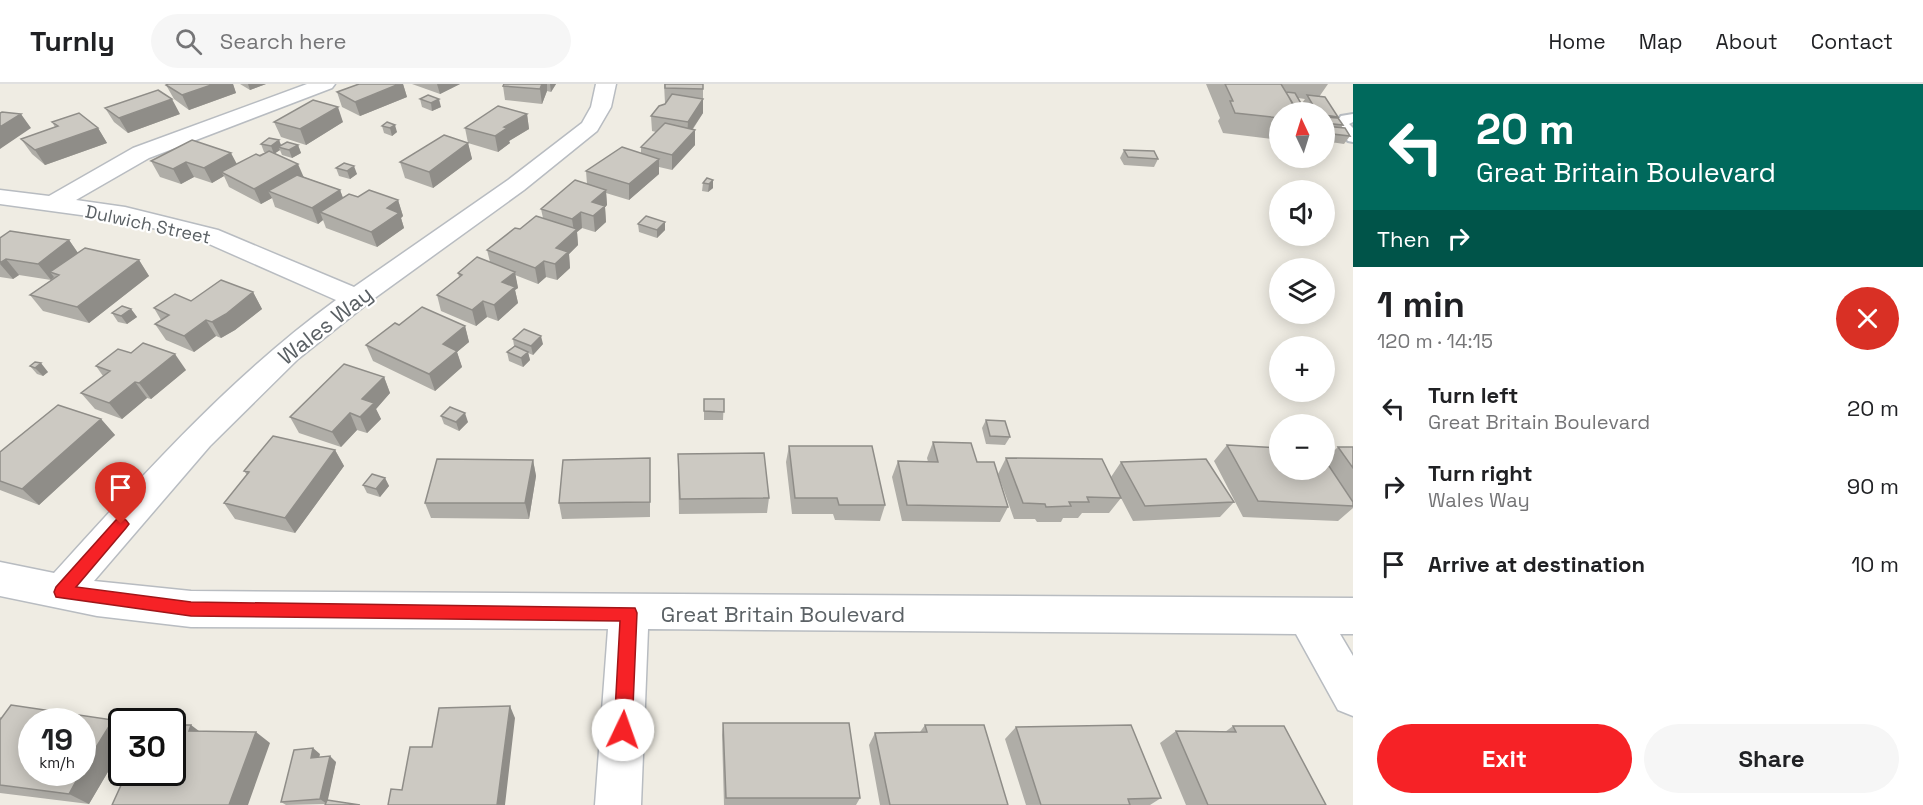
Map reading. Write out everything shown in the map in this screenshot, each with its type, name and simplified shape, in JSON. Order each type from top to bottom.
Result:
[{"type":"street","points":[[51,204],[141,153],[325,84]]},
{"type":"street","name":"Wales Way","points":[[62,592],[223,410],[290,350],[590,127],[601,107],[606,84]]},
{"type":"street","name":"Dulwich Street","points":[[0,197],[125,214],[209,235],[357,299]]},
{"type":"street","name":"Great Britain Boulevard","points":[[0,579],[62,592],[191,609],[1353,616]]},
{"type":"street","points":[[618,805],[629,613]]},
{"type":"street","points":[[1306,614],[1353,694]]},
{"type":"lane","points":[[1353,118],[1346,119],[1342,124],[1353,138]]},
{"type":"building","points":[[214,84],[182,95],[166,85]]},
{"type":"building","points":[[359,84],[399,84],[355,102],[337,92]]},
{"type":"building","points":[[504,84],[542,84],[540,89],[503,86]]},
{"type":"building","points":[[665,84],[703,84],[703,89],[665,88]]},
{"type":"building","points":[[1225,84],[1281,84],[1292,102],[1269,102],[1269,117],[1235,113],[1230,101],[1233,101]]},
{"type":"building","points":[[158,90],[172,99],[119,118],[105,108]]},
{"type":"building","points":[[1286,92],[1295,93],[1300,102],[1292,102]]},
{"type":"building","points":[[672,94],[703,99],[688,122],[651,116],[659,106],[665,104]]},
{"type":"building","points":[[428,95],[439,99],[431,103],[420,99]]},
{"type":"building","points":[[1307,95],[1325,97],[1328,102],[1311,102]]},
{"type":"building","points":[[313,100],[338,107],[300,129],[274,122]]},
{"type":"building","points":[[498,106],[527,114],[504,127],[507,128],[495,136],[465,128]]},
{"type":"building","points":[[0,113],[21,114],[0,127]]},
{"type":"building","points":[[79,113],[98,128],[35,150],[21,139],[58,126],[52,122]]},
{"type":"building","points":[[1335,118],[1338,118],[1343,125],[1335,124]]},
{"type":"building","points":[[387,122],[395,125],[390,128],[382,126]]},
{"type":"building","points":[[665,123],[695,130],[672,155],[641,147]]},
{"type":"building","points":[[1335,127],[1345,128],[1350,136],[1335,134]]},
{"type":"building","points":[[444,135],[468,143],[429,172],[400,162]]},
{"type":"building","points":[[269,138],[279,140],[271,146],[261,144]]},
{"type":"building","points":[[192,140],[231,153],[204,168],[186,162],[173,169],[151,161]]},
{"type":"building","points":[[287,142],[298,145],[289,150],[278,147]]},
{"type":"building","points":[[622,147],[659,159],[629,184],[586,171]]},
{"type":"building","points":[[1124,150],[1154,151],[1158,159],[1128,157]]},
{"type":"building","points":[[269,151],[298,164],[254,189],[221,172],[256,154],[260,156]]},
{"type":"building","points":[[344,163],[354,166],[347,171],[336,168]]},
{"type":"building","points":[[297,175],[340,190],[312,208],[268,191]]},
{"type":"building","points":[[707,178],[713,180],[709,184],[703,183]]},
{"type":"building","points":[[575,180],[606,190],[592,202],[605,206],[593,216],[581,212],[572,219],[541,209]]},
{"type":"building","points":[[369,190],[398,200],[387,208],[399,213],[371,232],[320,212],[349,194],[358,197]]},
{"type":"building","points":[[536,216],[577,229],[556,248],[568,252],[555,264],[544,261],[535,268],[487,250],[515,228],[520,229]]},
{"type":"building","points":[[646,216],[665,222],[657,230],[638,224]]},
{"type":"building","points":[[10,231],[69,240],[38,264],[6,259],[0,263],[0,238]]},
{"type":"building","points":[[85,248],[139,260],[77,307],[30,295],[59,275],[50,272]]},
{"type":"building","points":[[477,257],[515,272],[502,282],[515,287],[494,305],[483,301],[472,310],[437,295],[462,275],[458,273]]},
{"type":"building","points":[[221,280],[253,292],[226,314],[212,322],[206,320],[184,336],[155,324],[169,315],[154,308],[175,294],[191,301]]},
{"type":"building","points":[[122,306],[131,309],[121,316],[112,313]]},
{"type":"building","points":[[422,307],[465,326],[443,344],[457,351],[429,374],[366,345],[395,323],[399,325]]},
{"type":"building","points":[[524,329],[541,336],[531,346],[513,339]]},
{"type":"building","points":[[143,343],[175,354],[139,383],[135,382],[109,403],[81,393],[110,371],[96,366],[118,349],[131,353]]},
{"type":"building","points":[[515,346],[528,352],[521,358],[507,352]]},
{"type":"building","points":[[35,362],[41,363],[35,368],[30,366]]},
{"type":"building","points":[[344,364],[384,377],[362,399],[374,403],[360,417],[350,413],[332,432],[290,417]]},
{"type":"building","points":[[704,399],[724,399],[724,412],[704,411]]},
{"type":"building","points":[[58,405],[101,419],[22,489],[0,481],[0,452]]},
{"type":"building","points":[[450,407],[465,413],[456,422],[441,416]]},
{"type":"building","points":[[986,420],[1005,421],[1010,437],[990,436]]},
{"type":"building","points":[[273,436],[335,450],[285,518],[224,503],[249,472],[244,471]]},
{"type":"building","points":[[933,442],[971,443],[977,462],[994,462],[1008,507],[907,505],[898,461],[938,462]]},
{"type":"building","points":[[1227,445],[1269,447],[1269,480],[1335,480],[1335,475],[1353,502],[1353,506],[1258,501]]},
{"type":"building","points":[[789,446],[872,446],[885,505],[839,505],[837,498],[795,498]]},
{"type":"building","points":[[1338,447],[1353,447],[1353,468]]},
{"type":"building","points":[[764,453],[769,498],[680,499],[678,454]]},
{"type":"building","points":[[650,458],[650,502],[559,503],[563,460]]},
{"type":"building","points":[[1006,458],[1102,459],[1121,498],[1087,497],[1089,502],[1069,502],[1071,506],[1046,507],[1045,504],[1023,503]]},
{"type":"building","points":[[437,459],[533,460],[525,503],[425,503]]},
{"type":"building","points":[[1206,459],[1234,502],[1145,506],[1121,462]]},
{"type":"building","points":[[372,474],[385,478],[376,489],[363,485]]},
{"type":"building","points":[[11,705],[31,708],[18,708],[18,786],[73,786],[69,794],[0,785],[0,720]]},
{"type":"building","points":[[510,706],[497,805],[388,805],[391,789],[402,790],[410,747],[432,747],[439,708]]},
{"type":"building","points":[[96,718],[108,719],[108,728],[96,747]]},
{"type":"building","points":[[723,723],[849,723],[860,798],[726,798]]},
{"type":"building","points":[[186,725],[191,725],[189,731],[256,732],[229,805],[112,805],[121,786],[186,786]]},
{"type":"building","points":[[925,725],[984,725],[1008,805],[890,805],[875,733],[927,732]]},
{"type":"building","points":[[1131,725],[1161,798],[1128,799],[1130,805],[1041,805],[1016,727]]},
{"type":"building","points":[[1233,726],[1284,726],[1326,805],[1208,805],[1176,731],[1236,732]]},
{"type":"building","points":[[313,748],[311,758],[330,756],[320,799],[281,802],[294,750]]},
{"type":"building","points":[[327,800],[360,805],[325,805]]},
{"type":"route","points":[[121,524],[62,592],[191,609],[629,613],[623,730]]}]
